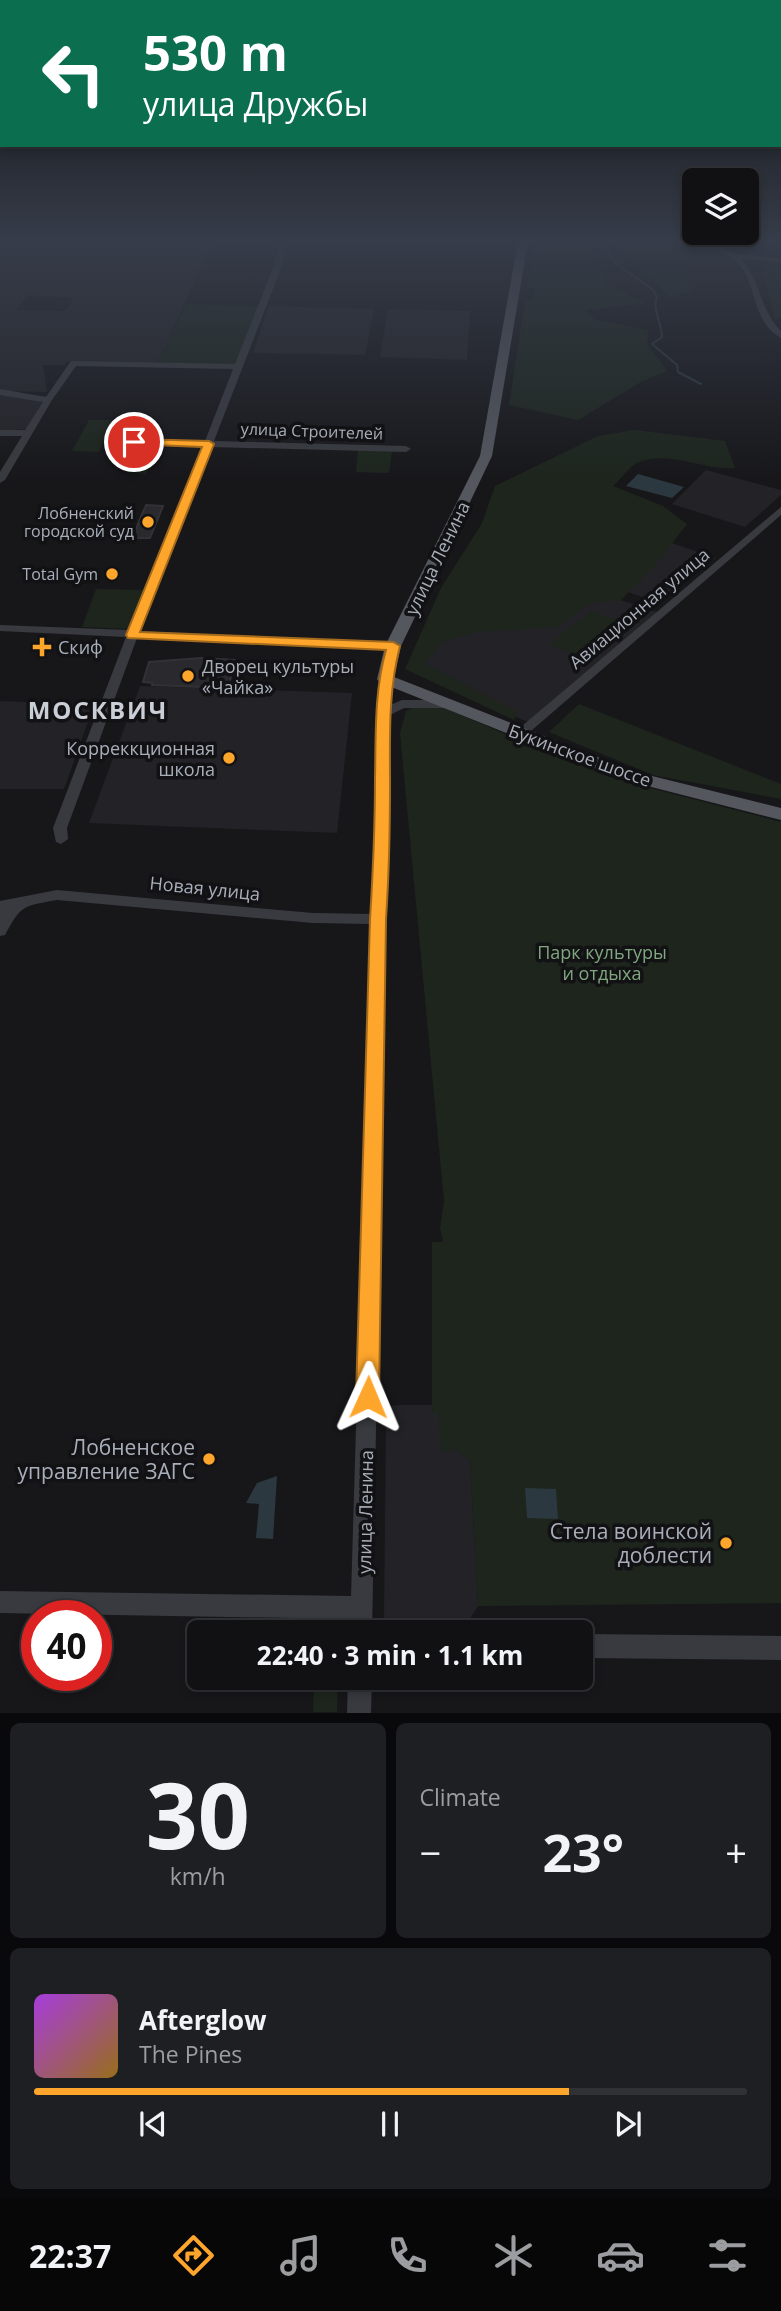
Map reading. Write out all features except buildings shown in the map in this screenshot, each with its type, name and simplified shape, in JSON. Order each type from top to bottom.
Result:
[{"type":"main road","name":"улица Ленина","points":[[384,679],[393,646],[486,456],[509,321]]},
{"type":"main road","name":"Букинское шоссе","points":[[384,679],[629,776],[781,814]]},
{"type":"street","points":[[61,839],[65,815],[110,688],[257,321]]},
{"type":"street","points":[[767,321],[781,336]]},
{"type":"street","points":[[0,480],[27,433],[74,363],[239,367]]},
{"type":"street","points":[[0,392],[48,400]]},
{"type":"street","points":[[0,433],[27,433]]},
{"type":"street","name":"улица Строителей","points":[[134,442],[406,449]]},
{"type":"street","name":"Авиационная улица","points":[[520,734],[781,510]]},
{"type":"street","points":[[0,628],[393,646]]},
{"type":"street","name":"улица Ленина","points":[[362,1620],[378,919],[382,858],[384,679]]},
{"type":"street","points":[[383,714],[402,704],[446,704]]},
{"type":"street","name":"Новая улица","points":[[4,910],[29,900],[49,896],[79,896],[313,918],[378,919]]},
{"type":"street","points":[[0,931],[4,910]]},
{"type":"street","points":[[0,1602],[363,1608]]},
{"type":"street","points":[[593,1646],[781,1648]]},
{"type":"street","points":[[359,1713],[360,1690]]},
{"type":"shaded area","points":[[0,321],[177,321],[158,363],[67,362],[64,365],[43,365],[47,392],[0,391]]},
{"type":"shaded area","points":[[264,321],[372,321],[365,355],[253,353]]},
{"type":"shaded area","points":[[386,321],[469,321],[467,360],[380,357]]},
{"type":"shaded area","points":[[0,395],[47,396],[27,429],[0,431]]},
{"type":"shaded area","points":[[706,470],[781,490],[781,495],[745,527],[672,504]]},
{"type":"shaded area","points":[[638,474],[684,487],[672,498],[626,486]]},
{"type":"shaded area","points":[[672,543],[715,558],[659,603],[625,591]]},
{"type":"shaded area","points":[[457,589],[608,596],[657,612],[528,722],[425,676],[423,648]]},
{"type":"shaded area","name":"Корреккционная школа","points":[[140,686],[352,693],[337,833],[89,823]]},
{"type":"shaded area","points":[[0,701],[94,705],[64,789],[0,789]]},
{"type":"shaded area","points":[[432,1405],[433,1413],[438,1413],[457,1450],[470,1461],[478,1606],[469,1620],[384,1619],[386,1422],[390,1406]]},
{"type":"shaded area","points":[[277,1476],[273,1539],[256,1538],[259,1504],[246,1503],[257,1483]]},
{"type":"shaded area","points":[[525,1488],[556,1489],[558,1519],[527,1518]]},
{"type":"green space","points":[[178,321],[253,321],[237,365],[158,363]]},
{"type":"green space","points":[[522,321],[601,321],[648,330],[647,344],[667,371],[641,382],[578,420],[509,405]]},
{"type":"green space","points":[[89,420],[114,420],[99,452],[72,451]]},
{"type":"green space","points":[[634,430],[725,441],[735,468],[711,467],[674,459],[649,459],[634,465],[613,486],[663,506],[687,524],[658,562],[621,600],[591,603],[557,627],[476,632],[442,642],[425,664],[518,712],[514,720],[405,669],[441,588],[482,523],[495,486],[598,436]]},
{"type":"green space","points":[[140,445],[159,445],[146,475],[127,471]]},
{"type":"green space","points":[[358,450],[392,451],[389,473],[356,472]]},
{"type":"green space","points":[[96,589],[146,590],[129,629],[82,627]]},
{"type":"green space","points":[[591,611],[621,622],[580,657],[549,644]]},
{"type":"green space","points":[[579,704],[781,784],[781,799],[653,775],[549,732]]},
{"type":"green space","name":"Парк культуры и отдыха","points":[[440,706],[619,780],[781,822],[781,1603],[478,1606],[470,1462],[457,1450],[442,1452],[438,1414],[433,1414],[432,1408],[432,1242],[443,1242],[440,1228],[444,1201],[400,733],[406,711],[414,707]]},
{"type":"green space","points":[[314,1690],[338,1690],[337,1712],[313,1712]]},
{"type":"waterway","points":[[659,321],[662,337],[652,344],[677,365],[678,372],[701,384]]},
{"type":"place","name":"Лобненский городской суд","points":[[148,522]]},
{"type":"place","name":"Total Gym","points":[[112,574]]},
{"type":"place","name":"Скиф","points":[[42,647]]},
{"type":"place","name":"Дворец культуры «Чайка»","points":[[188,676]]},
{"type":"place","name":"Корреккционная школа","points":[[229,758]]},
{"type":"place","name":"Лобненское управление ЗАГС","points":[[209,1459]]},
{"type":"place","name":"Стела воинской доблести","points":[[726,1543]]},
{"type":"district","name":"МОСКВИЧ","points":[[98,709]]},
{"type":"route","points":[[134,442],[209,444],[132,635],[393,646],[384,679],[368,1397]]}]
